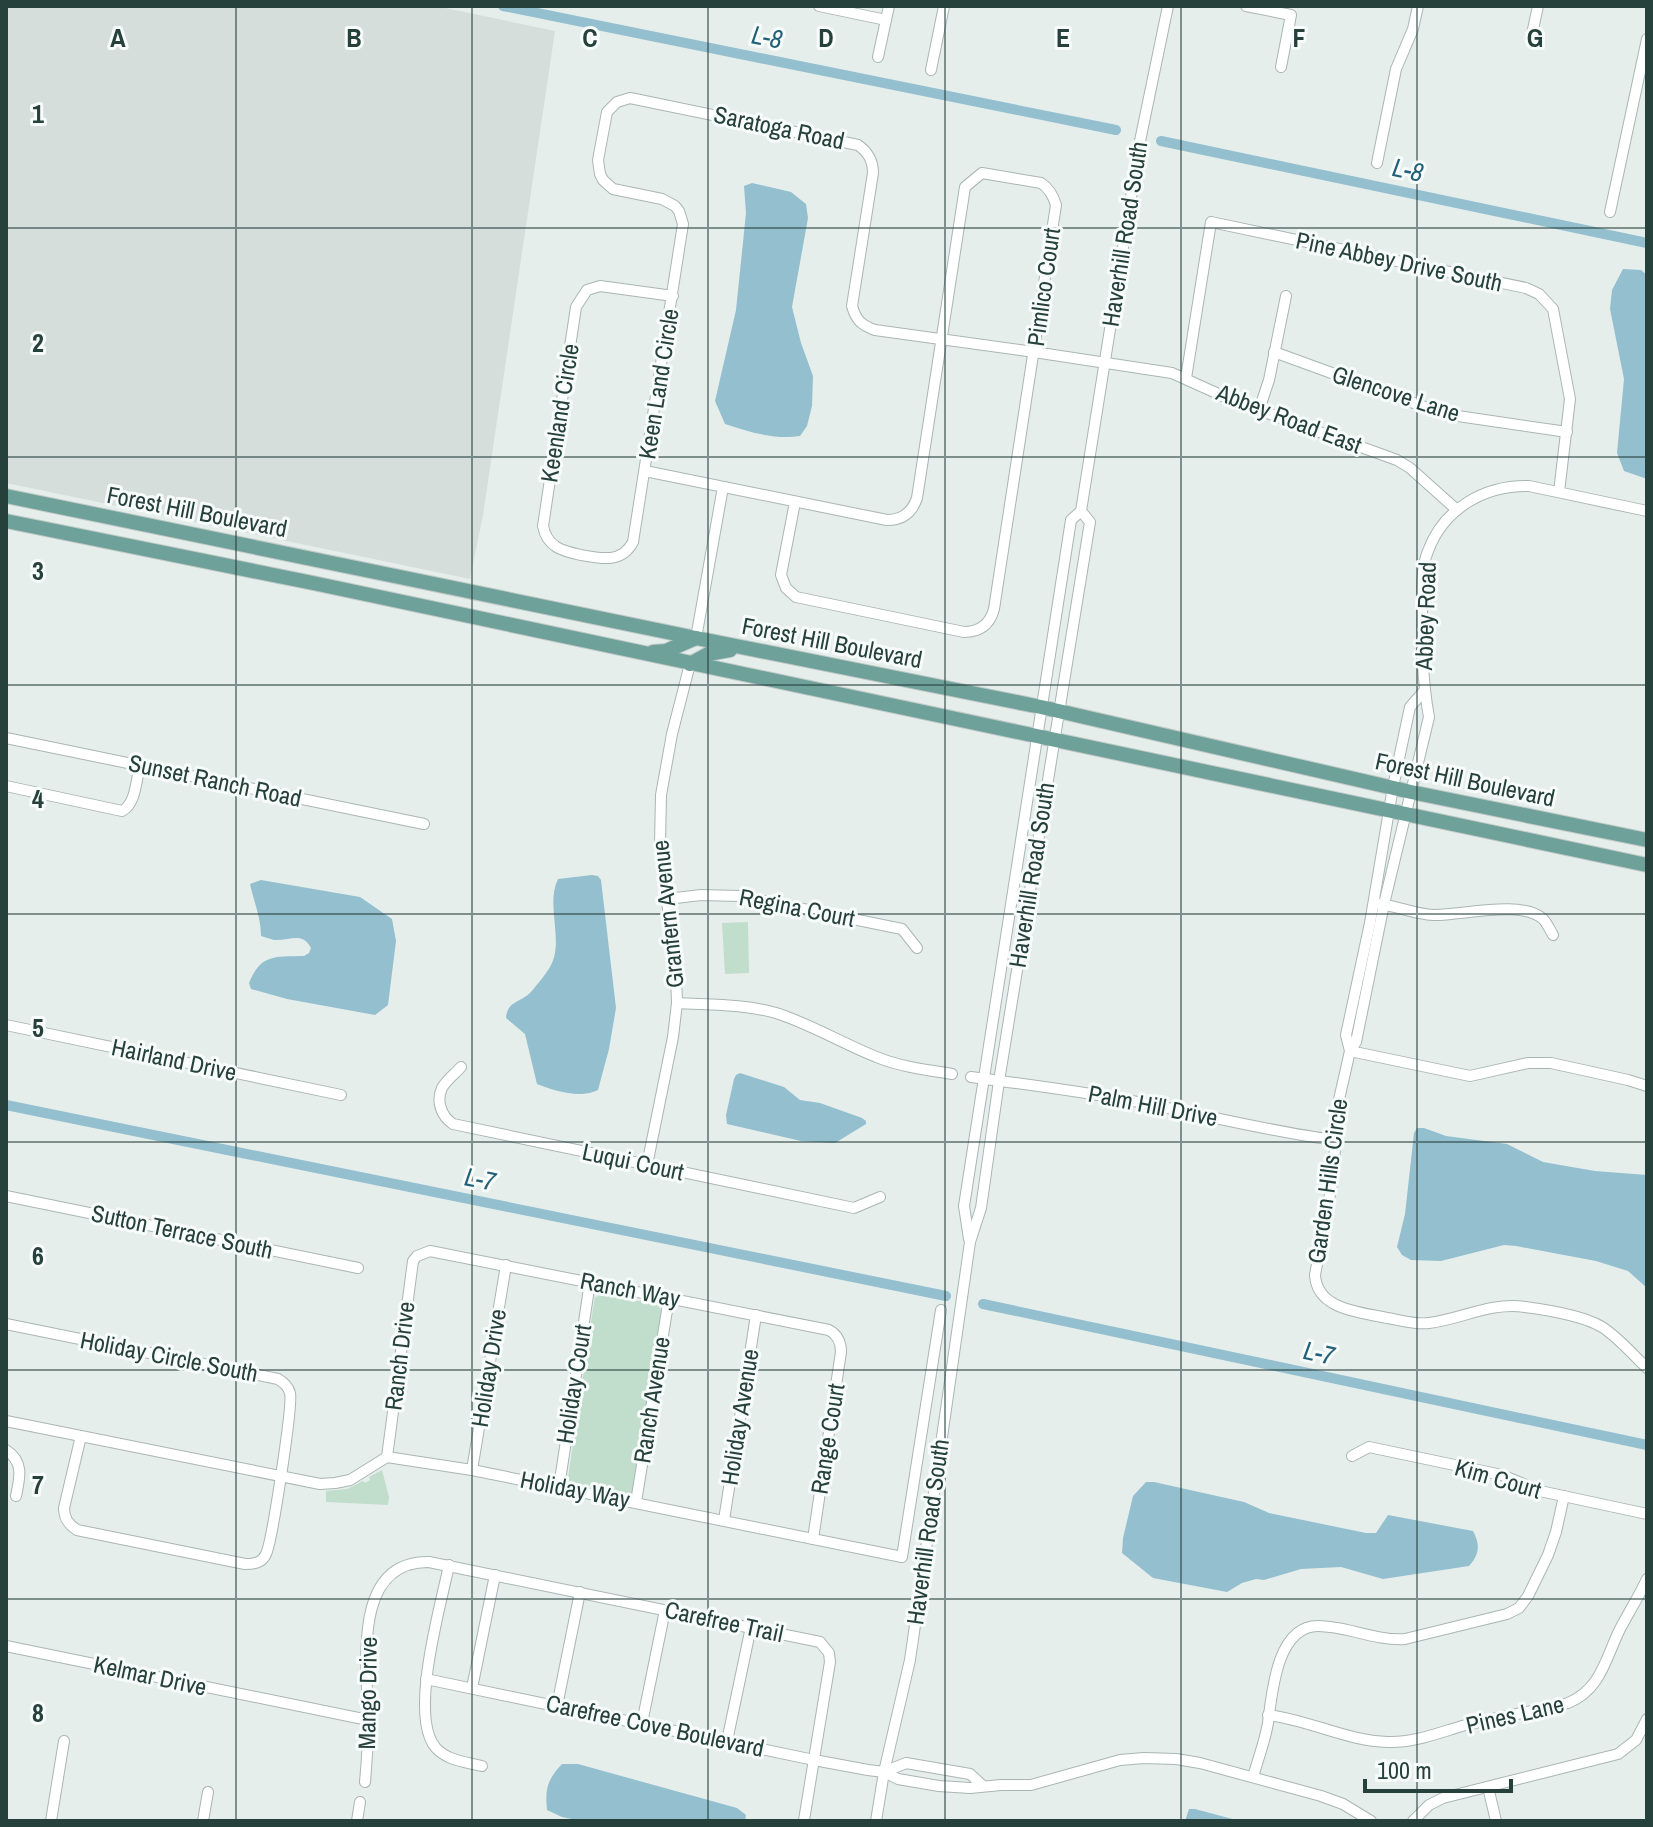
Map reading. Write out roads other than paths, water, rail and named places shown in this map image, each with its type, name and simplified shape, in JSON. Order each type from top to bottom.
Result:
[{"type":"main road","name":"Forest Hill Boulevard","points":[[6,496],[1041,707],[1411,792],[1647,840]]},
{"type":"main road","name":"Forest Hill Boulevard","points":[[6,521],[333,587],[1647,865]]},
{"type":"main road","points":[[152,550],[189,533]]},
{"type":"main road","points":[[333,587],[367,569]]},
{"type":"main road","points":[[365,594],[403,577]]},
{"type":"main road","points":[[636,652],[666,651],[696,638]]},
{"type":"main road","points":[[690,664],[708,654],[751,649]]},
{"type":"street","points":[[819,6],[886,20]]},
{"type":"street","points":[[878,57],[889,6]]},
{"type":"street","points":[[931,70],[944,6]]},
{"type":"street","name":"Haverhill Road South","points":[[970,1242],[964,1206],[1036,735],[1071,520],[1081,511],[1140,141],[1168,6]]},
{"type":"street","points":[[1246,6],[1291,15],[1281,67]]},
{"type":"street","points":[[1377,163],[1396,69],[1413,29],[1418,6]]},
{"type":"street","points":[[1532,34],[1538,6]]},
{"type":"street","points":[[1610,212],[1647,39]]},
{"type":"street","name":"Saratoga Road","points":[[673,296],[683,224],[679,211],[662,199],[613,189],[600,174],[598,160],[605,118],[611,106],[623,99],[636,98],[798,131],[863,148],[871,159],[873,173],[852,306],[855,317],[864,326],[1104,363]]},
{"type":"street","name":"Pimlico Court","points":[[645,471],[887,520],[900,519],[911,511],[917,498],[965,187],[982,173],[1046,186],[1056,205],[992,616],[978,630],[964,632],[796,597],[786,588],[781,575],[795,502]]},
{"type":"street","name":"Pine Abbey Drive South","points":[[1186,378],[1211,222],[1526,288],[1549,303],[1555,316],[1570,399],[1559,492]]},
{"type":"street","name":"Keenland Circle","points":[[625,553],[605,560],[561,551],[545,537],[543,526],[576,307],[587,290],[600,286],[673,296]]},
{"type":"street","name":"Keen Land Circle","points":[[625,553],[633,542],[673,296]]},
{"type":"street","points":[[1259,410],[1269,380],[1286,296]]},
{"type":"street","name":"Glencove Lane","points":[[1274,352],[1451,416],[1567,432]]},
{"type":"street","name":"Abbey Road East","points":[[1104,363],[1172,373],[1234,401],[1404,463],[1457,510]]},
{"type":"street","name":"Abbey Road","points":[[1411,792],[1429,717],[1424,691],[1424,565],[1434,538],[1457,510],[1479,496],[1511,486],[1529,486],[1647,511]]},
{"type":"street","points":[[696,638],[723,487]]},
{"type":"street","name":"Haverhill Road South","points":[[876,1821],[910,1660],[970,1242],[981,1208],[1090,522],[1081,511]]},
{"type":"street","name":"Granfern Avenue","points":[[647,1165],[677,1003],[660,843],[661,795],[672,734],[690,664]]},
{"type":"street","name":"Abbey Road","points":[[1393,787],[1410,707],[1424,691]]},
{"type":"street","name":"Sunset Ranch Road","points":[[6,738],[424,824]]},
{"type":"street","points":[[6,786],[122,811],[131,803],[140,765]]},
{"type":"street","name":"Garden Hills Circle","points":[[1393,787],[1379,904],[1356,1042],[1350,1051],[1338,1104],[1330,1199],[1315,1283],[1325,1298],[1338,1307],[1417,1323],[1426,1324],[1502,1306],[1524,1307],[1584,1319],[1603,1327],[1647,1368]]},
{"type":"street","name":"Garden Hills Circle","points":[[1379,904],[1411,792]]},
{"type":"street","name":"Regina Court","points":[[667,899],[701,895],[739,896],[902,929],[917,948]]},
{"type":"street","points":[[1379,904],[1438,915],[1499,908],[1525,912],[1541,917],[1553,935]]},
{"type":"street","points":[[677,1003],[758,1009],[780,1015],[881,1059],[952,1074]]},
{"type":"street","name":"Hairland Drive","points":[[6,1025],[341,1095]]},
{"type":"street","points":[[1350,1051],[1470,1076],[1528,1063],[1551,1063],[1647,1086]]},
{"type":"street","name":"Luqui Court","points":[[461,1067],[442,1087],[440,1101],[442,1115],[453,1124],[854,1208],[880,1197]]},
{"type":"street","name":"Palm Hill Drive","points":[[971,1077],[1082,1092],[1291,1135],[1335,1140]]},
{"type":"street","name":"Sutton Terrace South","points":[[6,1196],[358,1268]]},
{"type":"street","name":"Ranch Way","points":[[417,1256],[430,1251],[506,1265],[829,1330],[839,1339]]},
{"type":"street","name":"Ranch Drive","points":[[387,1457],[411,1268],[417,1256]]},
{"type":"street","name":"Holiday Drive","points":[[472,1470],[506,1265]]},
{"type":"street","name":"Holiday Court","points":[[559,1487],[590,1282]]},
{"type":"street","name":"Ranch Avenue","points":[[636,1502],[669,1298]]},
{"type":"street","name":"Holiday Way","points":[[387,1457],[472,1470],[902,1557],[941,1310]]},
{"type":"street","name":"Holiday Avenue","points":[[724,1520],[756,1315]]},
{"type":"street","name":"Holiday Circle South","points":[[6,1324],[278,1379],[288,1388],[291,1401],[267,1553],[258,1562],[245,1564],[77,1530],[71,1526],[64,1508],[81,1436]]},
{"type":"street","name":"Range Court","points":[[813,1539],[841,1352],[839,1339]]},
{"type":"street","points":[[6,1421],[320,1484],[357,1477],[387,1457]]},
{"type":"street","name":"Kim Court","points":[[1352,1456],[1369,1447],[1502,1475],[1540,1491],[1647,1514]]},
{"type":"street","points":[[6,1450],[13,1455],[20,1468],[16,1496]]},
{"type":"street","points":[[1253,1777],[1271,1695],[1285,1647],[1293,1636],[1304,1629],[1325,1627],[1405,1639],[1507,1614],[1519,1608],[1548,1555],[1564,1496]]},
{"type":"street","name":"Mango Drive","points":[[365,1782],[368,1720],[366,1649],[371,1614],[381,1587],[391,1575],[409,1564],[429,1562],[449,1565]]},
{"type":"street","points":[[449,1565],[426,1679],[426,1726],[434,1746],[451,1759],[482,1766]]},
{"type":"street","name":"Carefree Trail","points":[[449,1565],[820,1642],[826,1647],[830,1662],[804,1820]]},
{"type":"street","points":[[472,1688],[495,1575]]},
{"type":"street","name":"Pines Lane","points":[[1268,1715],[1364,1739],[1389,1742],[1421,1738],[1568,1703],[1581,1697],[1595,1683],[1647,1579]]},
{"type":"street","points":[[557,1706],[580,1592]]},
{"type":"street","points":[[642,1723],[665,1610]]},
{"type":"street","points":[[727,1741],[751,1627]]},
{"type":"street","name":"Kelmar Drive","points":[[6,1646],[368,1720]]},
{"type":"street","name":"Carefree Cove Boulevard","points":[[426,1679],[884,1772]]},
{"type":"street","points":[[1413,1821],[1435,1801],[1618,1754],[1636,1740],[1647,1719]]},
{"type":"street","points":[[51,1821],[64,1741]]},
{"type":"street","points":[[884,1772],[898,1779],[970,1788],[1031,1785],[1120,1760],[1189,1760],[1321,1796],[1343,1804],[1371,1821]]},
{"type":"street","points":[[884,1772],[906,1763],[970,1774],[983,1786]]},
{"type":"street","points":[[1488,1787],[1496,1821]]},
{"type":"street","points":[[203,1821],[208,1792]]},
{"type":"street","points":[[357,1821],[360,1802]]},
{"type":"water","points":[[752,183],[791,192],[806,204],[808,218],[792,307],[813,376],[812,406],[807,426],[800,436],[772,436],[725,424],[715,401],[736,310],[746,213],[744,186]]},
{"type":"water","points":[[1623,269],[1641,270],[1647,275],[1647,479],[1624,471],[1617,453],[1624,379],[1610,309],[1612,290]]},
{"type":"water","points":[[592,875],[601,880],[616,1008],[598,1090],[576,1094],[537,1084],[525,1034],[506,1018],[509,1008],[531,992],[554,957],[553,900],[558,879]]},
{"type":"water","points":[[261,880],[360,897],[392,919],[396,941],[388,1005],[375,1015],[251,989],[249,983],[264,962],[277,957],[304,956],[311,948],[300,938],[274,940],[261,936],[250,884]]},
{"type":"water","points":[[740,1073],[784,1087],[800,1100],[820,1103],[862,1118],[866,1124],[835,1143],[801,1141],[727,1124],[734,1079]]},
{"type":"water","points":[[1417,1128],[1446,1136],[1507,1144],[1543,1162],[1595,1171],[1647,1175],[1647,1288],[1628,1271],[1596,1261],[1516,1246],[1504,1245],[1441,1261],[1411,1260],[1402,1255],[1397,1247],[1405,1214]]},
{"type":"water","points":[[1146,1482],[1244,1502],[1269,1513],[1366,1533],[1376,1533],[1388,1515],[1473,1531],[1478,1545],[1477,1553],[1469,1566],[1383,1579],[1341,1567],[1301,1569],[1242,1583],[1227,1592],[1153,1578],[1122,1553],[1133,1496]]},
{"type":"water","points":[[562,1764],[578,1764],[737,1808],[746,1815],[745,1821],[581,1821],[562,1817],[547,1810],[546,1796],[550,1780]]},
{"type":"water","points":[[1189,1809],[1195,1809],[1240,1821],[1185,1821]]},
{"type":"waterway","name":"L-8","points":[[503,6],[1116,130]]},
{"type":"waterway","name":"L-8","points":[[1161,141],[1647,243]]},
{"type":"waterway","name":"L-7","points":[[6,1105],[946,1296]]},
{"type":"waterway","name":"L-7","points":[[983,1304],[1647,1445]]}]
